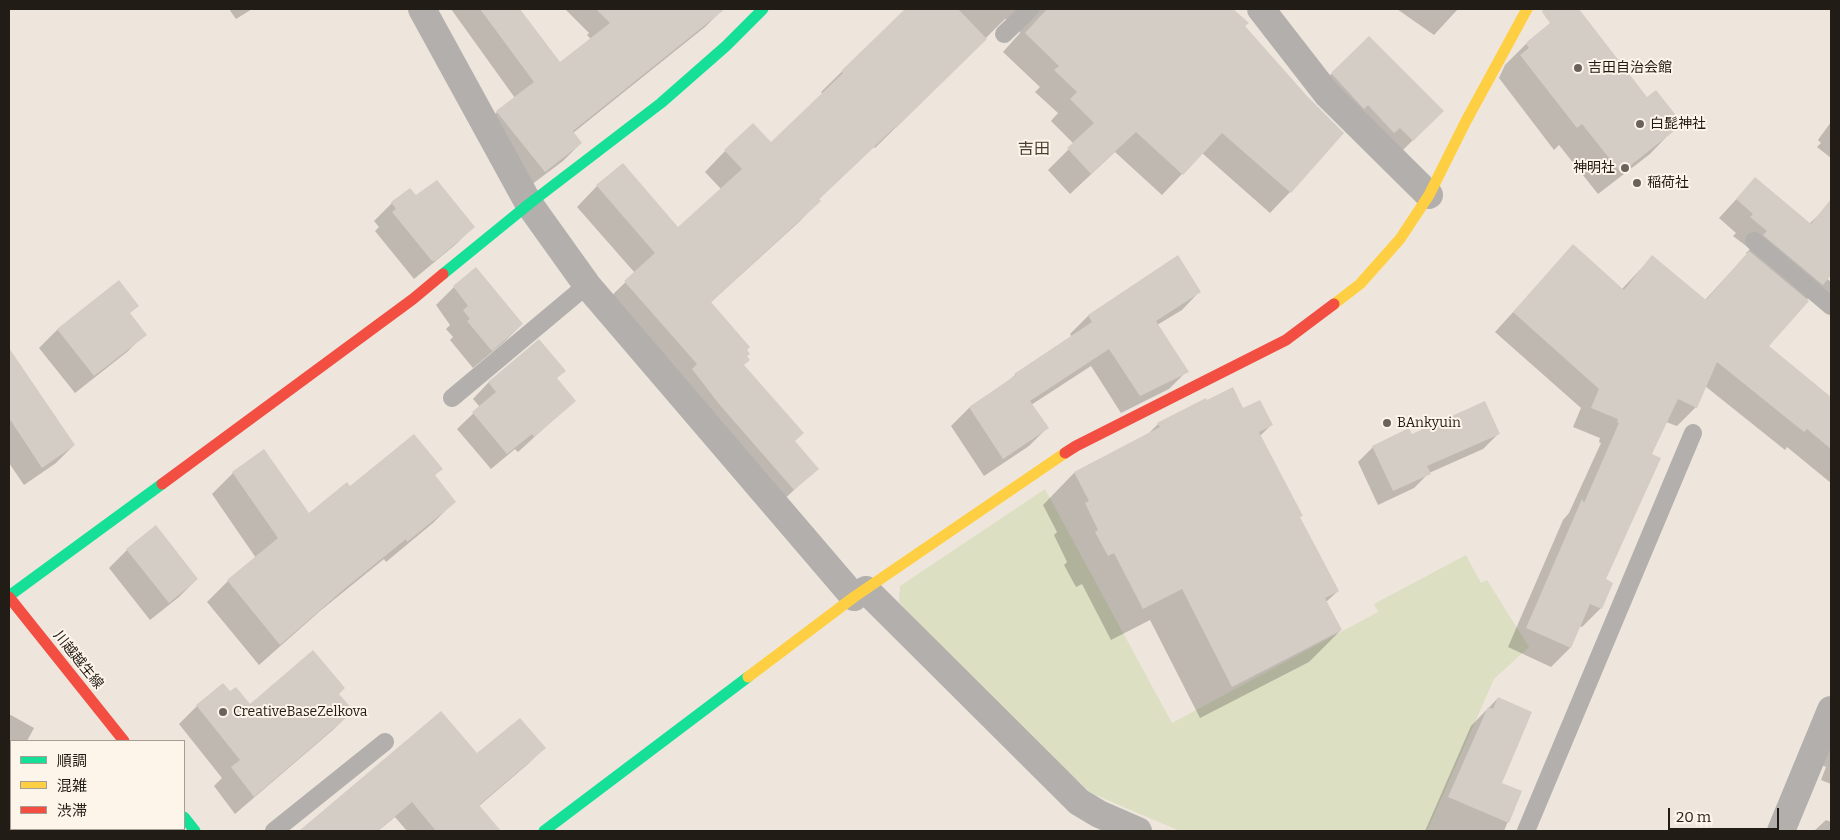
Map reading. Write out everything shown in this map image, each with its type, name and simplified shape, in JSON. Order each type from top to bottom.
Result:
[{"type":"street","points":[[422,9],[529,204],[586,285],[860,593],[1079,802],[1095,823],[1138,831]]},
{"type":"street","points":[[9,597],[413,299],[529,204],[661,103],[726,46],[763,9]]},
{"type":"street","points":[[1261,9],[1327,94],[1429,195]]},
{"type":"street","points":[[544,831],[860,593],[1076,446],[1286,340],[1360,284],[1400,240],[1429,195],[1466,121],[1527,9]]},
{"type":"street","name":"川越越生線","points":[[9,597],[123,740]]},
{"type":"street","points":[[1781,831],[1831,710]]},
{"type":"street","points":[[185,818],[196,831]]},
{"type":"lane","points":[[1004,34],[1030,9]]},
{"type":"lane","points":[[1754,242],[1831,306]]},
{"type":"lane","points":[[452,398],[586,285]]},
{"type":"lane","points":[[1526,831],[1693,433]]},
{"type":"lane","points":[[274,831],[384,742]]},
{"type":"green space","points":[[1045,489],[1172,723],[1378,612],[1374,604],[1466,555],[1481,583],[1487,580],[1529,647],[1494,679],[1427,831],[1180,831],[1091,793],[1009,718],[899,602],[900,586]]},
{"type":"building","points":[[480,9],[520,9],[560,62],[610,23],[596,9],[725,9],[573,131],[582,143],[545,172],[496,111],[534,82]]},
{"type":"building","points":[[905,9],[958,9],[987,39],[896,128],[819,199],[821,201],[711,302],[750,347],[747,350],[750,354],[747,356],[750,360],[744,365],[804,433],[795,441],[819,469],[794,490],[719,404],[692,369],[697,364],[624,281],[655,253],[596,185],[623,163],[678,227],[742,169],[724,150],[753,123],[771,142],[843,73],[841,71]]},
{"type":"building","points":[[1047,9],[1233,9],[1249,23],[1245,26],[1307,96],[1344,133],[1291,193],[1222,133],[1183,175],[1136,132],[1091,174],[1067,148],[1094,123],[1070,99],[1077,92],[1054,70],[1059,66],[1025,33]]},
{"type":"building","name":"吉田自治会館","points":[[1543,9],[1579,9],[1647,97],[1656,90],[1675,114],[1666,121],[1674,131],[1621,173],[1582,124],[1577,128],[1520,55],[1529,48],[1526,44],[1528,41],[1550,23],[1542,12]]},
{"type":"building","points":[[1369,36],[1444,111],[1413,141],[1400,128],[1394,133],[1368,105],[1364,109],[1331,73]]},
{"type":"building","points":[[1755,177],[1811,224],[1831,199],[1831,275],[1823,285],[1763,235],[1767,231],[1750,217],[1753,214],[1736,199]]},
{"type":"building","points":[[437,180],[475,227],[435,261],[432,261],[392,212],[396,209],[391,202],[410,188],[416,195]]},
{"type":"building","points":[[1573,244],[1624,290],[1652,255],[1706,300],[1749,251],[1809,301],[1769,346],[1831,397],[1831,449],[1807,429],[1804,432],[1717,362],[1697,408],[1678,399],[1652,454],[1661,458],[1606,579],[1613,583],[1602,609],[1590,604],[1571,648],[1526,628],[1582,499],[1584,503],[1619,423],[1617,422],[1618,419],[1591,408],[1599,389],[1513,312]]},
{"type":"building","points":[[1178,255],[1201,292],[1156,321],[1189,372],[1140,396],[1109,349],[1030,401],[1049,428],[1003,459],[969,407],[1016,375],[1014,374],[1092,322],[1088,315]]},
{"type":"building","points":[[476,267],[523,324],[492,351],[467,321],[470,319],[463,310],[468,306],[453,286]]},
{"type":"building","points":[[119,280],[139,306],[130,313],[147,335],[94,376],[57,329]]},
{"type":"building","points":[[539,339],[566,371],[557,378],[576,401],[534,437],[532,434],[507,454],[472,412],[496,392],[488,382]]},
{"type":"building","points":[[9,348],[75,445],[42,468],[9,418]]},
{"type":"building","points":[[1233,387],[1243,408],[1260,400],[1273,425],[1259,432],[1303,516],[1300,517],[1339,591],[1325,598],[1342,630],[1232,687],[1182,589],[1143,609],[1114,553],[1108,556],[1095,532],[1098,530],[1085,503],[1089,501],[1074,472],[1160,427],[1157,423],[1206,398],[1207,400]]},
{"type":"building","points":[[1485,401],[1500,434],[1427,466],[1431,474],[1393,491],[1372,446],[1409,428],[1412,434]]},
{"type":"building","points":[[414,434],[443,469],[435,475],[456,502],[407,542],[406,539],[343,590],[280,645],[227,580],[278,538],[232,472],[264,449],[309,513],[347,482],[350,486]]},
{"type":"building","points":[[156,525],[198,579],[169,603],[126,549]]},
{"type":"building","points":[[313,650],[345,688],[339,694],[354,711],[254,797],[231,767],[240,760],[196,705],[223,683],[230,691],[236,687],[250,704]]},
{"type":"building","points":[[1498,697],[1532,712],[1502,783],[1522,791],[1509,823],[1448,797],[1488,707],[1493,709]]},
{"type":"building","points":[[441,711],[477,753],[520,718],[546,748],[479,805],[501,831],[436,831],[412,802],[378,831],[299,831]]},
{"type":"traffic: fast","points":[[443,274],[529,204],[661,103],[726,46],[763,9]]},
{"type":"traffic: fast","points":[[9,596],[162,484]]},
{"type":"traffic: fast","points":[[544,831],[748,677]]},
{"type":"traffic: fast","points":[[185,818],[195,831]]},
{"type":"traffic: slow","points":[[1334,304],[1360,284],[1400,239],[1429,195],[1466,121],[1527,9]]},
{"type":"traffic: slow","points":[[748,677],[854,597],[1065,453]]},
{"type":"traffic: jam","points":[[162,484],[413,299],[443,274]]},
{"type":"traffic: jam","points":[[1065,453],[1286,340],[1334,304]]},
{"type":"traffic: jam","points":[[9,597],[123,740]]},
{"type":"place","name":"吉田自治会館","points":[[1578,68]]},
{"type":"place","name":"白髭神社","points":[[1640,124]]},
{"type":"place","name":"神明社","points":[[1625,168]]},
{"type":"place","name":"稲荷社","points":[[1637,183]]},
{"type":"place","name":"BAnkyuin","points":[[1387,423]]},
{"type":"place","name":"CreativeBaseZelkova","points":[[223,712]]},
{"type":"district","name":"吉田","points":[[1034,150]]}]
